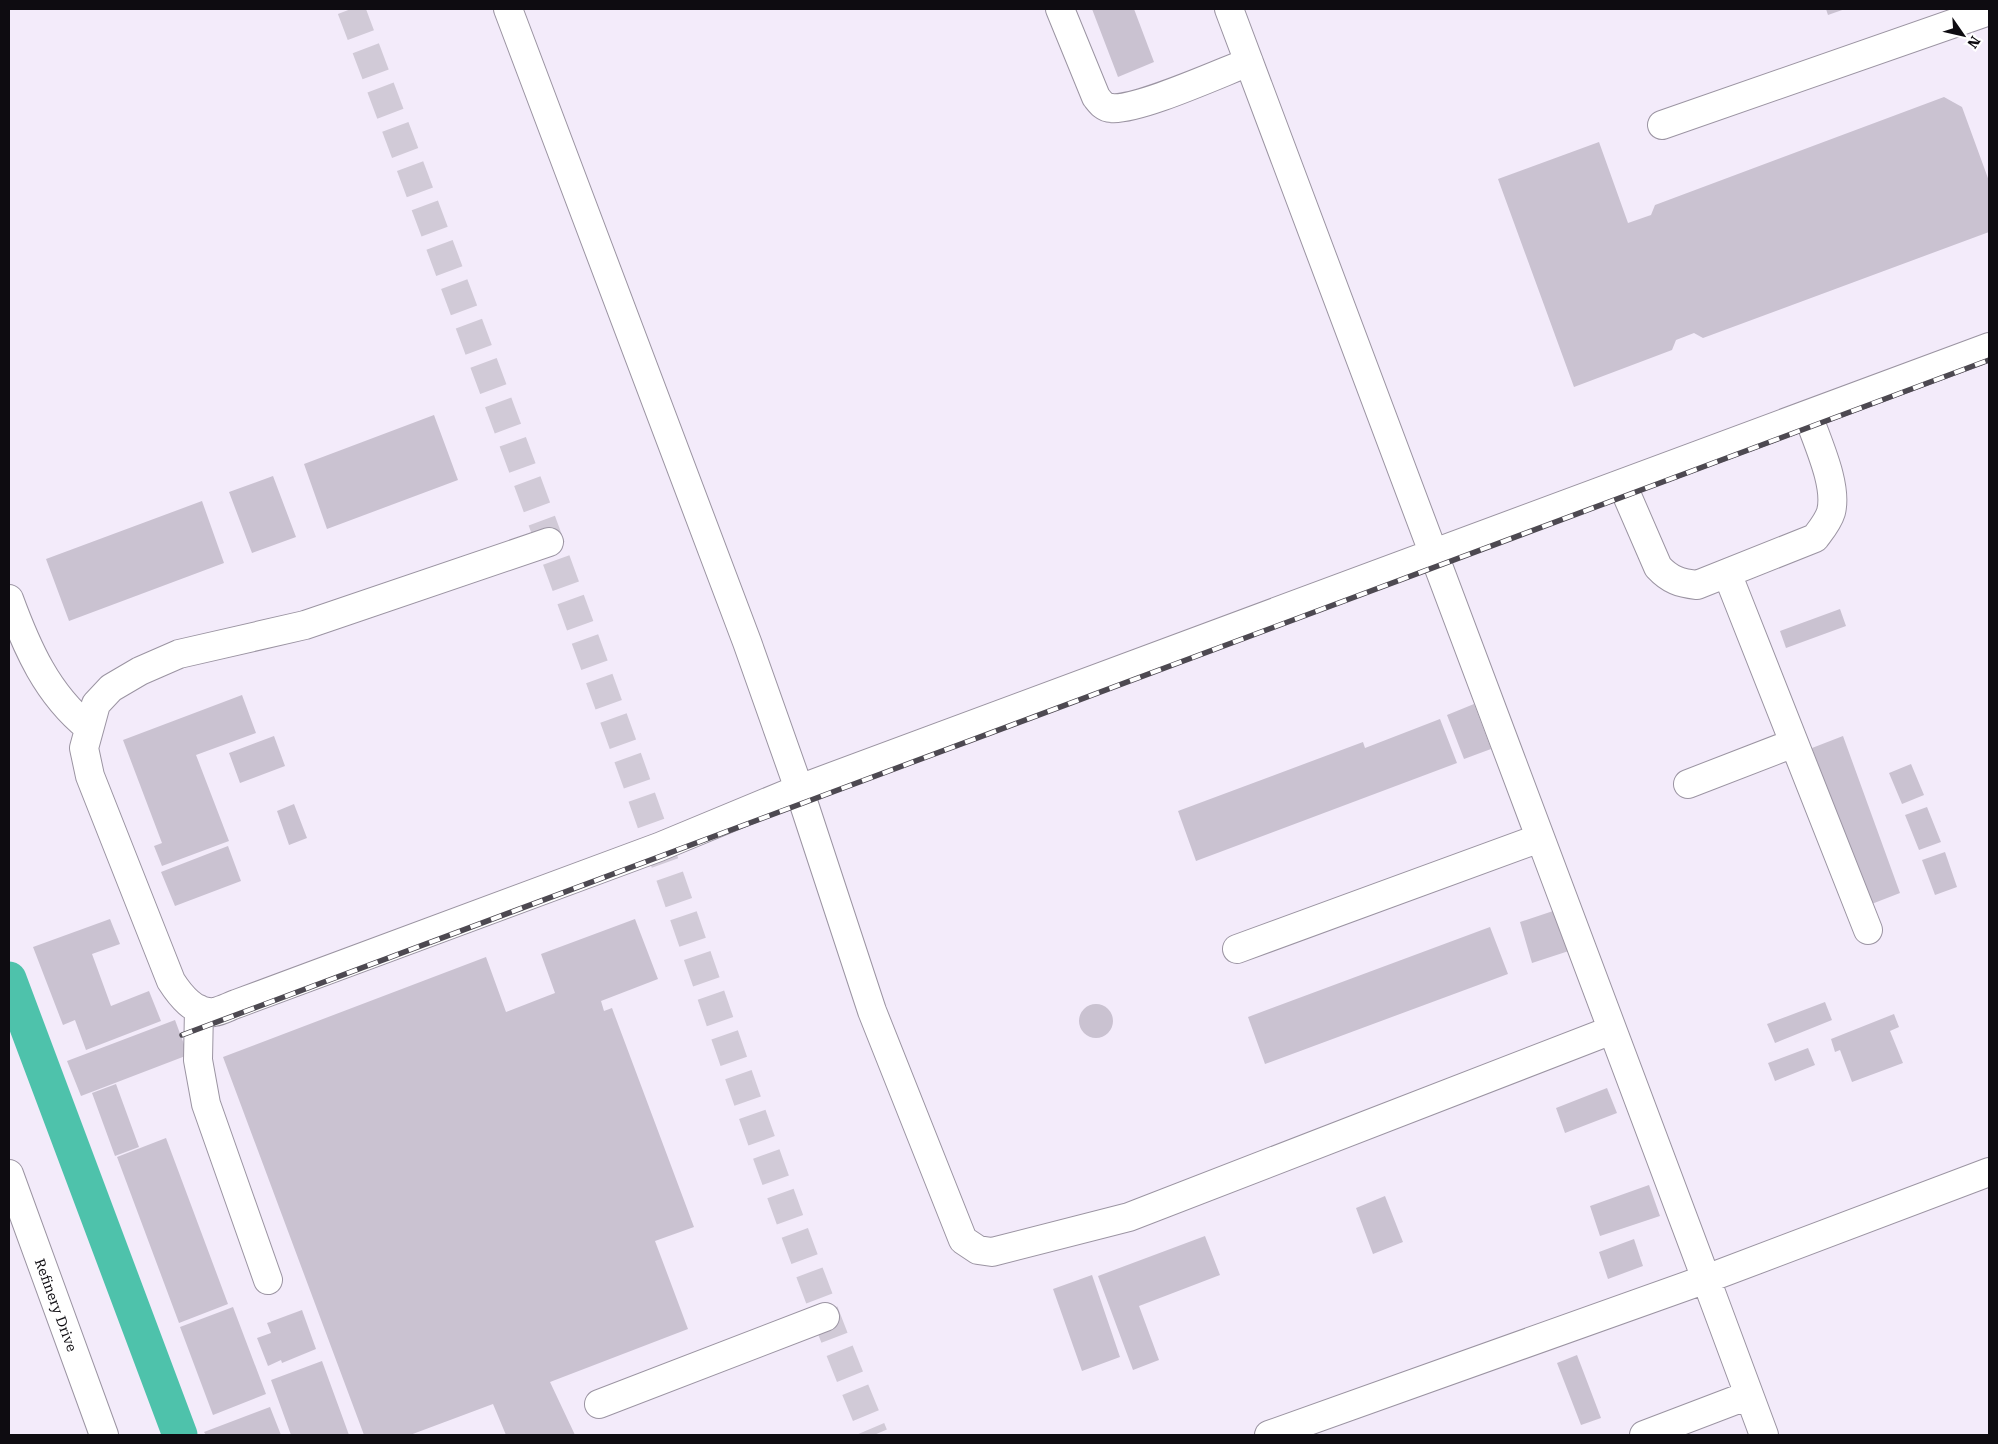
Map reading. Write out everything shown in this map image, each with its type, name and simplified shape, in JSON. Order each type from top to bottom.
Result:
[{"type":"street","points":[[508,9],[743,632],[799,789],[879,1029],[963,1240],[978,1250],[992,1252],[1129,1217],[1612,1030]]},
{"type":"street","points":[[1060,9],[1096,97],[1101,104],[1109,108],[1131,106],[1249,62]]},
{"type":"street","points":[[1229,9],[1764,1435]]},
{"type":"street","points":[[1662,125],[1989,11]]},
{"type":"street","points":[[549,542],[305,625],[179,654],[140,671],[111,688],[96,704],[88,727],[84,748],[90,776],[171,981],[181,997],[199,1009],[214,1012],[659,847],[799,789],[1989,347]]},
{"type":"street","points":[[1622,484],[1658,567],[1667,577],[1681,583],[1697,585],[1815,538],[1825,524],[1831,513],[1834,494],[1808,415]]},
{"type":"street","points":[[1727,573],[1868,930]]},
{"type":"street","points":[[9,599],[40,672],[61,702],[88,727]]},
{"type":"street","points":[[1688,784],[1794,743]]},
{"type":"street","points":[[1237,949],[1540,838]]},
{"type":"street","points":[[199,1009],[198,1060],[206,1104],[268,1280]]},
{"type":"street","points":[[1269,1435],[1706,1279],[1989,1172]]},
{"type":"street","name":"Refinery Drive","points":[[9,1174],[104,1435]]},
{"type":"street","points":[[599,1404],[825,1317]]},
{"type":"street","points":[[1644,1435],[1749,1394]]},
{"type":"building","points":[[1092,9],[1134,9],[1154,62],[1118,77]]},
{"type":"building","points":[[1826,9],[1845,9],[1828,15]]},
{"type":"building","points":[[1944,97],[1962,107],[1989,181],[1989,232],[1703,338],[1694,333],[1676,340],[1672,350],[1574,387],[1498,179],[1599,142],[1628,223],[1651,215],[1655,205]]},
{"type":"building","points":[[434,415],[458,480],[327,529],[304,464]]},
{"type":"building","points":[[273,476],[296,537],[252,553],[229,492]]},
{"type":"building","points":[[202,501],[224,563],[69,621],[46,559]]},
{"type":"building","points":[[1840,609],[1846,626],[1786,648],[1780,631]]},
{"type":"building","points":[[242,695],[256,733],[196,755],[229,841],[162,866],[154,846],[162,843],[123,740]]},
{"type":"building","points":[[1474,704],[1491,749],[1464,759],[1447,715]]},
{"type":"building","points":[[1440,719],[1457,763],[1196,861],[1178,811],[1363,742],[1365,748]]},
{"type":"building","points":[[274,736],[285,766],[240,783],[229,753]]},
{"type":"building","points":[[1843,736],[1900,893],[1869,905],[1812,748]]},
{"type":"building","points":[[1911,764],[1924,795],[1902,804],[1889,773]]},
{"type":"building","points":[[294,804],[307,838],[289,845],[277,811]]},
{"type":"building","points":[[1927,807],[1941,842],[1919,850],[1905,815]]},
{"type":"building","points":[[228,846],[241,881],[175,906],[161,872]]},
{"type":"building","points":[[1945,852],[1957,887],[1935,895],[1922,860]]},
{"type":"building","points":[[1565,907],[1578,948],[1532,963],[1520,922]]},
{"type":"building","points":[[110,919],[120,944],[92,954],[111,1006],[149,991],[161,1021],[86,1050],[75,1020],[63,1025],[33,947]]},
{"type":"building","points":[[635,919],[658,979],[601,1001],[604,1011],[612,1008],[694,1227],[655,1241],[688,1329],[550,1382],[575,1435],[506,1435],[493,1404],[410,1435],[364,1435],[223,1057],[486,957],[506,1012],[555,993],[541,954]]},
{"type":"building","points":[[1490,927],[1508,974],[1265,1064],[1248,1017]]},
{"type":"building","points":[[1825,1002],[1832,1020],[1775,1043],[1767,1024]]},
{"type":"building","points":[[1096,1004],[1108,1009],[1113,1021],[1108,1033],[1096,1038],[1084,1033],[1079,1021],[1084,1009]]},
{"type":"building","points":[[1894,1014],[1899,1027],[1890,1031],[1903,1063],[1852,1082],[1840,1050],[1835,1052],[1831,1039]]},
{"type":"building","points":[[175,1020],[188,1055],[81,1096],[67,1061]]},
{"type":"building","points":[[1808,1048],[1815,1065],[1775,1081],[1768,1063]]},
{"type":"building","points":[[116,1084],[139,1147],[115,1156],[92,1093]]},
{"type":"building","points":[[1607,1088],[1617,1113],[1565,1133],[1556,1108]]},
{"type":"building","points":[[166,1138],[228,1304],[179,1323],[117,1157]]},
{"type":"building","points":[[1649,1185],[1660,1216],[1600,1236],[1590,1206]]},
{"type":"building","points":[[1385,1196],[1403,1242],[1373,1254],[1356,1208]]},
{"type":"building","points":[[1205,1236],[1220,1275],[1139,1306],[1159,1360],[1133,1370],[1098,1276]]},
{"type":"building","points":[[1634,1239],[1643,1266],[1608,1279],[1599,1252]]},
{"type":"building","points":[[1092,1275],[1120,1357],[1082,1371],[1053,1289]]},
{"type":"building","points":[[233,1307],[266,1394],[213,1415],[180,1327]]},
{"type":"building","points":[[302,1310],[316,1349],[282,1363],[281,1360],[268,1366],[257,1338],[271,1333],[267,1323]]},
{"type":"building","points":[[1577,1355],[1601,1418],[1581,1425],[1557,1363]]},
{"type":"building","points":[[322,1361],[349,1435],[291,1435],[271,1380]]},
{"type":"building","points":[[270,1407],[281,1435],[206,1435],[204,1432]]},
{"type":"waterway","points":[[9,979],[180,1435]]},
{"type":"tunnel","points":[[351,9],[578,621],[786,1208],[843,1360],[874,1435]]},
{"type":"railway","points":[[182,1035],[1989,360]]}]
